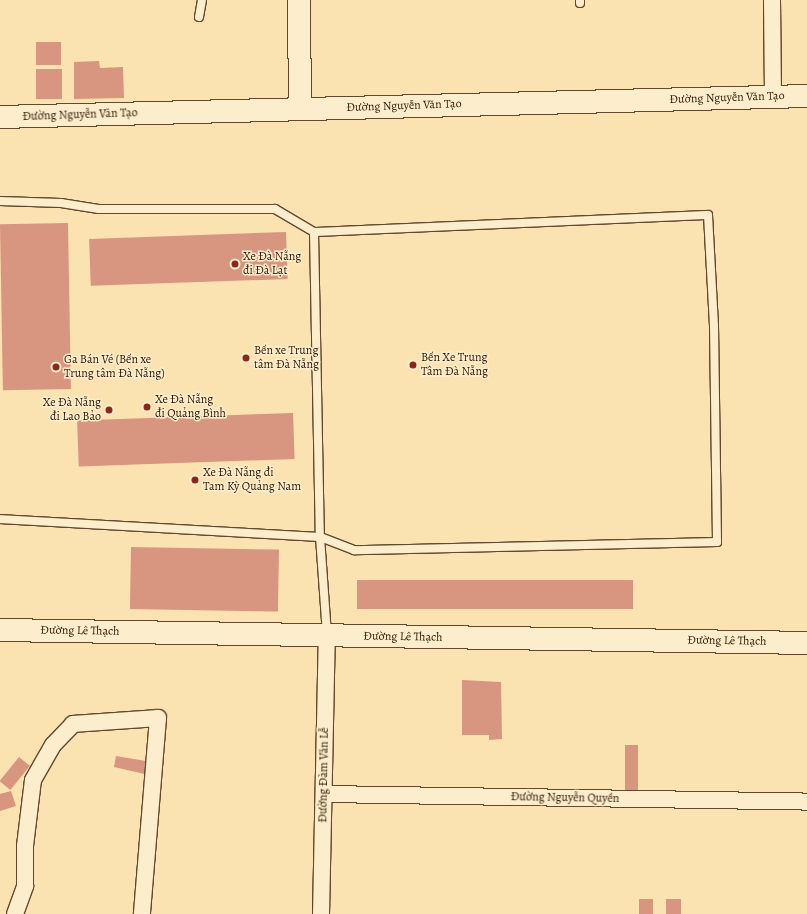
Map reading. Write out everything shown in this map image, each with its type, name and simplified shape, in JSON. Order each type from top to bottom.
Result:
[{"type":"street","points":[[299,0],[300,109]]},
{"type":"street","points":[[772,0],[773,96]]},
{"type":"street","name":"Đường Nguyễn Văn Tạo","points":[[0,117],[807,96]]},
{"type":"street","name":"Đường Lê Thạch","points":[[0,630],[807,643]]},
{"type":"street","name":"Đường Đàm Văn Lễ","points":[[321,914],[327,635]]},
{"type":"street","points":[[15,914],[25,886],[25,846],[33,780],[53,744],[73,724],[158,718],[142,914]]},
{"type":"street","name":"Đường Nguyễn Quyền","points":[[324,794],[807,802]]},
{"type":"lane","points":[[199,17],[202,0]]},
{"type":"lane","points":[[0,201],[61,203],[99,209],[275,209],[314,232],[708,215],[714,326],[718,542],[354,550],[320,537],[0,519]]},
{"type":"lane","points":[[314,232],[320,537],[327,635]]},
{"type":"building","points":[[36,42],[61,42],[61,65],[36,65]]},
{"type":"building","points":[[99,61],[100,68],[123,67],[124,98],[74,99],[74,62]]},
{"type":"building","points":[[36,69],[62,69],[62,99],[36,99]]},
{"type":"building","points":[[68,223],[71,389],[3,390],[0,224]]},
{"type":"building","points":[[286,232],[288,279],[91,286],[89,239]]},
{"type":"building","points":[[293,413],[295,459],[79,467],[77,421]]},
{"type":"building","points":[[131,547],[279,550],[278,612],[130,609]]},
{"type":"building","points":[[357,580],[633,580],[633,609],[357,609]]},
{"type":"building","points":[[462,680],[501,682],[502,739],[489,740],[489,735],[462,735]]},
{"type":"building","points":[[625,745],[638,745],[638,794],[625,794]]},
{"type":"building","points":[[116,756],[152,762],[149,775],[114,767]]},
{"type":"building","points":[[19,757],[30,766],[10,790],[0,780]]},
{"type":"building","points":[[11,791],[16,806],[0,811],[0,794]]},
{"type":"building","points":[[639,899],[653,899],[653,914],[639,914]]},
{"type":"building","points":[[666,899],[681,899],[681,914],[666,914]]},
{"type":"place","name":"Xe Đà Nẵng đi Đà Lạt","points":[[235,264]]},
{"type":"place","name":"Bến xe Trung tâm Đà Nẵng","points":[[246,358]]},
{"type":"place","name":"Bến Xe Trung Tâm Đà Nẵng","points":[[413,365]]},
{"type":"place","name":"Ga Bán Vé (Bến xe Trung tâm Đà Nẵng)","points":[[56,367]]},
{"type":"place","name":"Xe Đà Nẵng đi Quảng Bình","points":[[147,407]]},
{"type":"place","name":"Xe Đà Nẵng đi Lao Bảo","points":[[109,410]]},
{"type":"place","name":"Xe Đà Nẵng đi Tam Kỳ Quảng Nam","points":[[195,480]]}]
